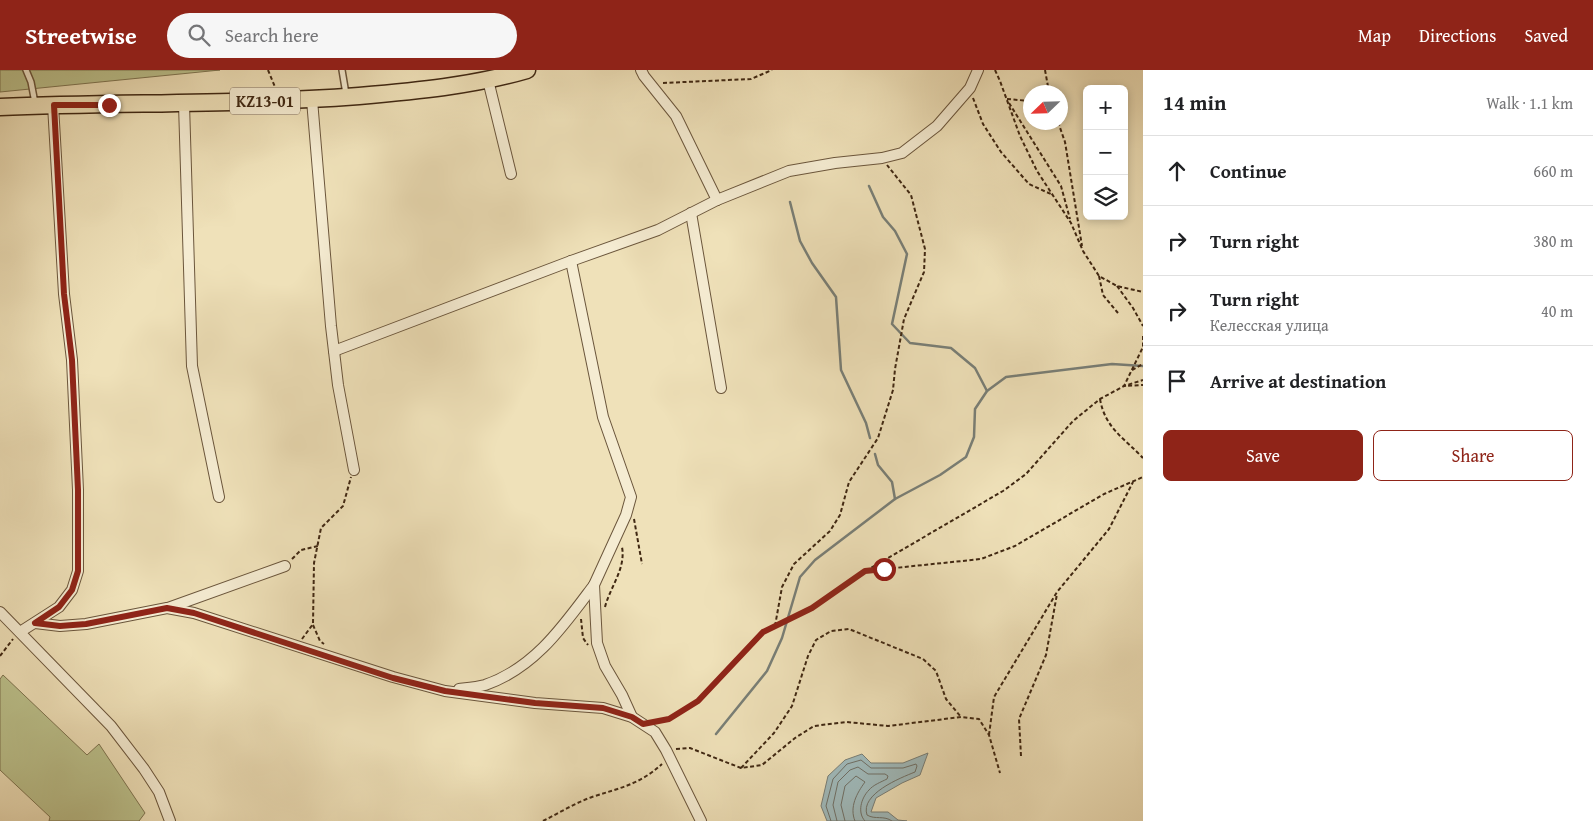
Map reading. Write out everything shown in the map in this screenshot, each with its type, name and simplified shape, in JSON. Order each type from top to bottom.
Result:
[{"type":"main road","name":"KZ13-01","points":[[0,107],[312,100],[426,90],[488,80],[527,70]]},
{"type":"street","points":[[642,70],[676,116],[717,200]]},
{"type":"street","points":[[334,351],[658,230],[717,200],[789,171],[882,158],[902,153],[937,126],[970,88],[978,70]]},
{"type":"street","points":[[488,80],[511,174]]},
{"type":"street","points":[[312,100],[334,351],[338,384],[354,470]]},
{"type":"street","points":[[184,104],[192,366],[219,497]]},
{"type":"street","points":[[20,632],[59,607],[72,590],[78,571],[78,490],[72,360],[64,294],[54,105]]},
{"type":"street","points":[[691,213],[721,388]]},
{"type":"street","points":[[445,691],[484,685],[503,677],[531,659],[558,634],[594,585],[626,515],[631,497],[603,416],[571,261]]},
{"type":"street","points":[[35,623],[60,626],[86,624],[167,608],[285,566]]},
{"type":"street","points":[[594,585],[597,643],[605,666],[632,717]]},
{"type":"street","points":[[167,608],[194,613],[393,678],[445,691],[535,703],[603,708],[632,717],[655,732],[701,821]]},
{"type":"street","points":[[0,612],[111,726],[159,792],[170,821]]},
{"type":"lane","points":[[26,70],[31,82],[36,106]]},
{"type":"lane","points":[[342,70],[347,97]]},
{"type":"path","points":[[268,70],[281,101]]},
{"type":"path","points":[[651,84],[752,79],[772,70]]},
{"type":"path","points":[[994,70],[1020,136],[1037,171],[1071,223]]},
{"type":"path","points":[[1045,70],[1048,85]]},
{"type":"path","points":[[970,88],[983,124],[1001,152],[1029,184],[1053,195]]},
{"type":"path","points":[[1006,98],[1023,100]]},
{"type":"path","points":[[1006,98],[1061,186],[1071,223],[1083,251],[1100,276],[1103,295],[1118,313]]},
{"type":"path","points":[[1061,130],[1065,142],[1083,251]]},
{"type":"path","points":[[775,626],[782,587],[794,564],[830,531],[840,515],[849,482],[878,438],[893,390],[904,319],[924,272],[925,249],[910,195],[882,158]]},
{"type":"path","points":[[1100,276],[1117,286],[1143,292]]},
{"type":"path","points":[[1117,286],[1143,326]]},
{"type":"path","points":[[1124,386],[1143,348],[1143,336]]},
{"type":"path","points":[[1131,371],[1143,364]]},
{"type":"path","points":[[643,724],[669,719],[698,701],[763,632],[812,608],[865,571],[1003,491],[1026,474],[1073,421],[1100,399],[1124,386],[1143,380]]},
{"type":"path","points":[[1124,386],[1143,386]]},
{"type":"path","points":[[1100,399],[1102,413],[1113,429],[1143,458]]},
{"type":"path","points":[[296,646],[313,624],[314,563],[322,528],[343,506],[354,470]]},
{"type":"path","points":[[865,571],[981,559],[1015,546],[1104,494],[1143,477]]},
{"type":"path","points":[[989,735],[994,697],[1057,592],[1109,529],[1134,481]]},
{"type":"path","points":[[634,516],[642,564]]},
{"type":"path","points":[[604,610],[606,601],[619,575],[623,553],[619,530]]},
{"type":"path","points":[[285,566],[301,550],[318,546]]},
{"type":"path","points":[[1021,756],[1020,718],[1046,655],[1057,592]]},
{"type":"path","points":[[741,768],[774,733],[792,706],[808,656],[816,640],[831,631],[849,628],[923,659],[936,671],[946,699],[961,717]]},
{"type":"path","points":[[0,656],[20,632]]},
{"type":"path","points":[[543,821],[590,798],[621,789],[643,778],[650,774],[668,754],[690,748],[741,768],[762,765],[795,738],[814,726],[846,722],[888,726],[961,717],[978,719],[989,735],[1000,773]]},
{"type":"green space","points":[[0,70],[220,70],[0,92]]},
{"type":"green space","points":[[3,675],[87,755],[99,744],[145,813],[139,821],[49,821],[50,817],[0,770],[0,679]]},
{"type":"water","points":[[928,753],[920,775],[876,798],[871,812],[888,812],[898,820],[907,821],[827,821],[821,806],[828,776],[845,760],[862,754],[871,763],[903,763]]},
{"type":"waterway","points":[[869,186],[883,217],[895,231],[907,254],[892,324],[910,343],[951,348],[975,368],[987,391]]},
{"type":"waterway","points":[[790,202],[800,241],[812,263],[836,297],[841,370],[866,423],[870,438]]},
{"type":"waterway","points":[[716,734],[767,671],[782,638],[800,577],[815,560],[895,499],[940,475],[966,457],[974,437],[975,409],[987,391],[1006,377],[1112,364],[1143,366]]},
{"type":"waterway","points":[[875,454],[878,465],[892,482],[895,499]]},
{"type":"route","points":[[109,105],[54,105],[64,294],[72,360],[78,490],[78,571],[72,590],[59,607],[35,623],[60,626],[86,624],[167,608],[194,613],[393,678],[445,691],[535,703],[603,708],[632,717],[643,724],[669,719],[698,701],[763,632],[812,608],[865,571],[884,569]]}]
